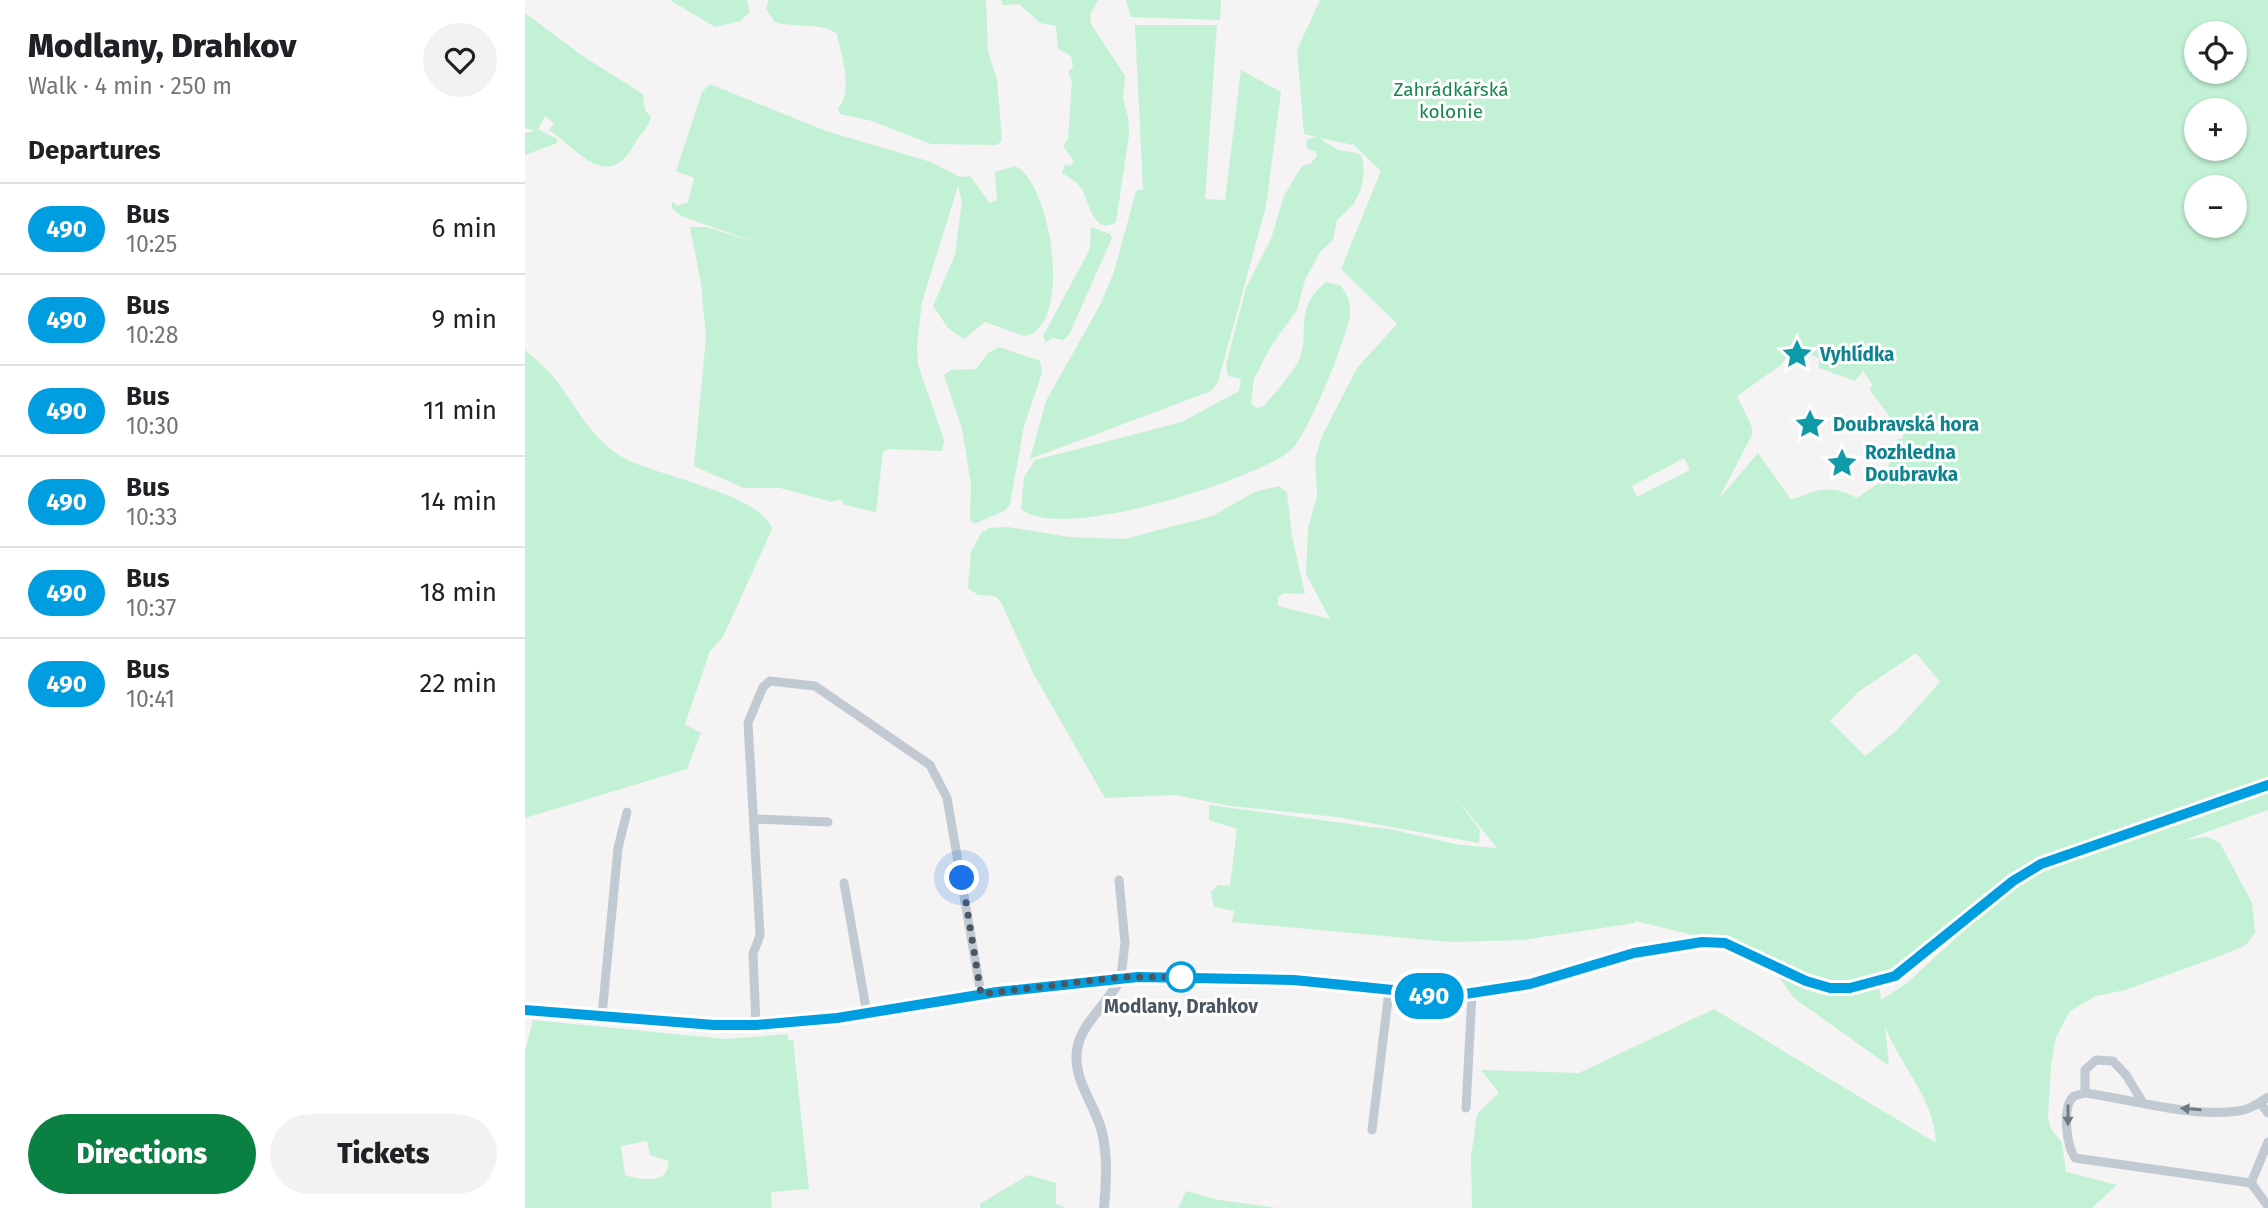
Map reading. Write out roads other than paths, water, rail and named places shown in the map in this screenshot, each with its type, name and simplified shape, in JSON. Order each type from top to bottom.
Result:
[{"type":"street","points":[[756,1025],[753,954],[760,935],[748,723],[763,687],[770,681],[815,686],[930,765],[947,798],[981,994]]},
{"type":"street","points":[[525,1010],[714,1025],[756,1025],[867,1014],[981,994],[1121,977],[1249,977],[1427,996],[1472,995],[1530,984],[1651,949],[1702,942],[1725,943],[1806,981],[1830,988],[1862,985],[1895,976],[2013,881],[2041,864],[2268,785]]},
{"type":"street","points":[[601,1015],[618,848],[627,812]]},
{"type":"street","points":[[754,819],[828,822]]},
{"type":"street","points":[[1104,1208],[1107,1173],[1103,1136],[1079,1079],[1077,1054],[1080,1037],[1121,977],[1125,943],[1119,880]]},
{"type":"street","points":[[844,883],[867,1014]]},
{"type":"street","points":[[1372,1130],[1389,991]]},
{"type":"street","points":[[1466,1108],[1472,995]]},
{"type":"street","points":[[2085,1093],[2085,1070],[2096,1060],[2113,1061],[2126,1075],[2142,1101]]},
{"type":"street","points":[[2268,1113],[2264,1100],[2241,1111],[2169,1107],[2085,1093],[2069,1100],[2069,1149],[2075,1158],[2251,1183],[2268,1206]]},
{"type":"street","points":[[2251,1183],[2268,1142]]},
{"type":"place","name":"Vyhlídka","points":[[1797,354]]},
{"type":"place","name":"Doubravská hora","points":[[1810,424]]},
{"type":"place","name":"Rozhledna Doubravka","points":[[1842,463]]},
{"type":"place","name":"Modlany, Drahkov","points":[[1181,977]]},
{"type":"park label","name":"Zahrádkářská kolonie","points":[[1451,100]]}]
